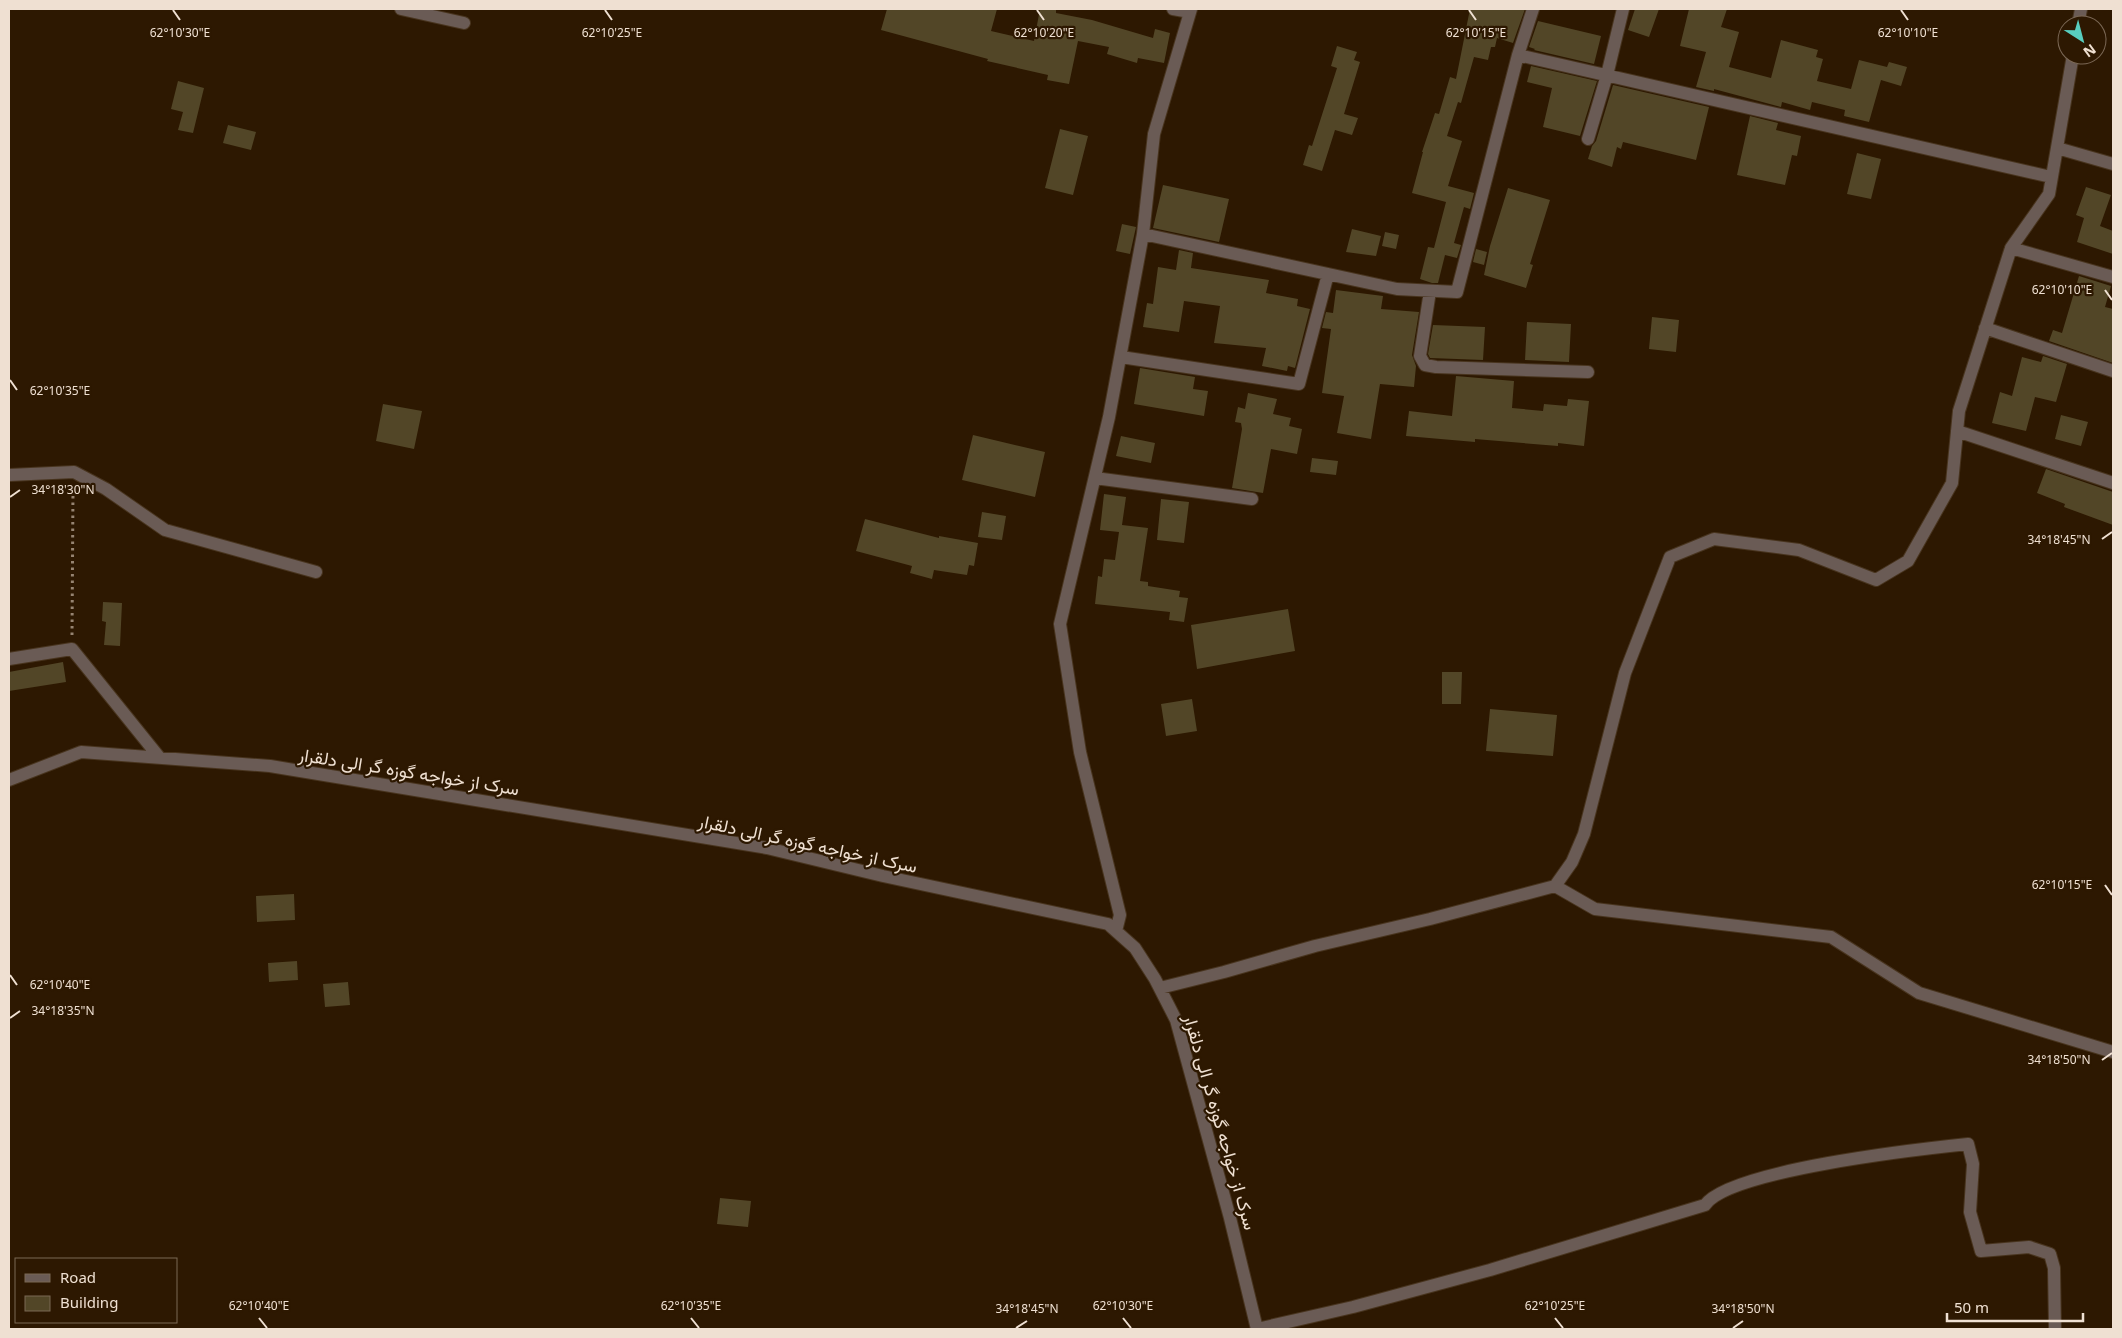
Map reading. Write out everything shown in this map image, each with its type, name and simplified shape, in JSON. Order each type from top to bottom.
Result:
[{"type":"street","points":[[401,9],[464,23]]},
{"type":"street","points":[[1116,931],[1120,915],[1080,752],[1060,624],[1095,478],[1121,357],[1143,234],[1154,134],[1190,11],[1174,9]]},
{"type":"street","points":[[1143,234],[1397,290],[1457,292],[1518,55],[1534,9]]},
{"type":"street","points":[[1588,139],[1607,75],[1623,9]]},
{"type":"street","points":[[1518,55],[2051,177]]},
{"type":"street","points":[[1160,988],[1314,946],[1430,919],[1555,886],[1572,862],[1584,834],[1625,673],[1670,557],[1714,539],[1799,550],[1876,580],[1908,562],[1952,482],[1959,411],[2011,248],[2049,194],[2071,65]]},
{"type":"street","points":[[2057,148],[2113,164]]},
{"type":"street","points":[[2011,248],[2113,277]]},
{"type":"street","points":[[1121,357],[1299,384],[1328,274]]},
{"type":"street","points":[[1430,291],[1420,356],[1425,365],[1436,368],[1588,372]]},
{"type":"street","points":[[1985,328],[2113,370]]},
{"type":"street","points":[[1958,431],[2113,483]]},
{"type":"street","points":[[9,475],[74,472],[106,488],[165,530],[316,572]]},
{"type":"street","points":[[1095,478],[1252,499]]},
{"type":"street","points":[[9,659],[72,648],[159,757]]},
{"type":"street","name":"سرک از خواجه گوزه گر الی دلقرار","points":[[9,780],[81,752],[270,766],[767,848],[883,876],[1108,924],[1136,948],[1160,988],[1176,1020],[1230,1218],[1257,1329]]},
{"type":"street","points":[[1555,886],[1595,910],[1831,937],[1919,993],[2113,1052]]},
{"type":"street","points":[[1257,1329],[1353,1307],[1490,1270],[1705,1205],[1711,1197],[1746,1181],[1862,1157],[1968,1144],[1972,1164],[1970,1212],[1980,1251],[2029,1247],[2050,1254],[2054,1268],[2055,1329]]},
{"type":"path","points":[[72,648],[74,472]]},
{"type":"building","points":[[887,9],[997,9],[991,31],[1034,41],[1040,9],[1056,9],[1056,13],[1092,20],[1153,38],[1155,29],[1170,33],[1164,63],[1138,58],[1137,63],[1107,54],[1109,47],[1078,41],[1069,84],[1047,80],[1048,75],[987,61],[988,59],[881,30]]},
{"type":"building","points":[[1470,9],[1525,9],[1513,43],[1497,38],[1495,47],[1491,47],[1488,60],[1474,57],[1461,103],[1458,102],[1447,136],[1462,141],[1448,186],[1474,193],[1470,209],[1464,207],[1454,243],[1461,245],[1457,258],[1445,255],[1438,283],[1432,283],[1420,279],[1428,247],[1434,248],[1446,202],[1412,193],[1422,152],[1435,113],[1439,114],[1450,77],[1456,79]]},
{"type":"building","points":[[1635,9],[1659,9],[1649,37],[1628,30]]},
{"type":"building","points":[[1689,9],[1727,9],[1721,27],[1739,32],[1729,67],[1771,78],[1781,40],[1818,50],[1816,57],[1823,59],[1817,81],[1851,89],[1859,60],[1887,67],[1889,62],[1907,67],[1901,86],[1881,80],[1869,122],[1844,116],[1845,110],[1812,102],[1810,110],[1782,102],[1781,107],[1714,89],[1714,91],[1696,87],[1706,52],[1680,46]]},
{"type":"building","points":[[1538,21],[1601,36],[1594,64],[1534,50],[1529,47]]},
{"type":"building","points":[[1337,46],[1357,52],[1354,60],[1360,62],[1344,114],[1358,118],[1352,135],[1335,130],[1322,171],[1303,165],[1309,145],[1312,146],[1337,68],[1331,66]]},
{"type":"building","points":[[1531,66],[1597,81],[1580,136],[1543,127],[1552,88],[1527,82]]},
{"type":"building","points":[[178,81],[204,88],[193,133],[178,130],[183,112],[171,109]]},
{"type":"building","points":[[1613,85],[1709,107],[1696,160],[1623,142],[1621,149],[1617,147],[1612,167],[1588,159],[1592,146],[1596,141]]},
{"type":"building","points":[[1750,116],[1778,123],[1776,130],[1801,136],[1797,156],[1792,155],[1785,185],[1737,175]]},
{"type":"building","points":[[228,125],[256,132],[251,150],[223,143]]},
{"type":"building","points":[[1060,129],[1088,136],[1073,195],[1045,188]]},
{"type":"building","points":[[1857,153],[1881,159],[1871,199],[1847,194]]},
{"type":"building","points":[[1163,185],[1229,199],[1219,242],[1153,228]]},
{"type":"building","points":[[2086,187],[2111,195],[2100,226],[2113,231],[2113,254],[2077,242],[2084,218],[2076,215]]},
{"type":"building","points":[[1508,188],[1550,200],[1530,264],[1533,265],[1526,288],[1484,275],[1490,246]]},
{"type":"building","points":[[1122,224],[1136,227],[1130,254],[1116,251]]},
{"type":"building","points":[[1352,229],[1381,236],[1376,256],[1346,252]]},
{"type":"building","points":[[1385,232],[1399,235],[1396,249],[1382,246]]},
{"type":"building","points":[[1476,249],[1487,252],[1484,265],[1473,262]]},
{"type":"building","points":[[1179,250],[1193,253],[1191,268],[1269,280],[1266,293],[1298,299],[1297,306],[1310,309],[1295,368],[1288,366],[1287,371],[1262,366],[1266,348],[1214,343],[1220,306],[1184,301],[1179,332],[1143,327],[1147,303],[1153,304],[1158,267],[1176,270]]},
{"type":"building","points":[[2079,276],[2111,286],[2105,307],[2113,309],[2113,363],[2049,341],[2053,330],[2062,333]]},
{"type":"building","points":[[1336,290],[1383,296],[1381,309],[1419,312],[1412,355],[1416,366],[1414,387],[1380,384],[1371,439],[1337,433],[1344,396],[1322,393],[1331,329],[1322,328],[1326,312],[1333,313]]},
{"type":"building","points":[[1652,317],[1679,320],[1676,352],[1649,349]]},
{"type":"building","points":[[1527,322],[1571,324],[1569,362],[1525,360]]},
{"type":"building","points":[[1433,325],[1485,327],[1483,360],[1430,358],[1428,354]]},
{"type":"building","points":[[2043,356],[2067,364],[2056,402],[2035,397],[2026,431],[1992,423],[2000,392],[2012,396],[2022,357],[2041,362]]},
{"type":"building","points":[[1140,368],[1195,377],[1193,389],[1208,391],[1204,416],[1134,404]]},
{"type":"building","points":[[1456,376],[1514,381],[1512,408],[1543,411],[1544,404],[1567,406],[1568,399],[1589,401],[1584,446],[1558,443],[1558,446],[1475,439],[1475,442],[1406,436],[1409,411],[1452,416]]},
{"type":"building","points":[[1248,393],[1277,399],[1273,414],[1291,418],[1289,426],[1302,429],[1297,454],[1271,449],[1263,493],[1232,488],[1242,429],[1241,423],[1235,422],[1238,407],[1245,409]]},
{"type":"building","points":[[383,404],[422,411],[414,449],[376,441]]},
{"type":"building","points":[[2061,415],[2088,422],[2081,446],[2055,439]]},
{"type":"building","points":[[973,435],[1045,452],[1035,497],[962,480]]},
{"type":"building","points":[[1121,436],[1155,443],[1151,463],[1116,456]]},
{"type":"building","points":[[1312,458],[1338,461],[1336,475],[1310,472]]},
{"type":"building","points":[[2046,469],[2113,492],[2113,525],[2064,507],[2065,504],[2037,493]]},
{"type":"building","points":[[1104,494],[1126,497],[1122,525],[1148,528],[1140,581],[1148,582],[1148,586],[1180,591],[1179,597],[1188,598],[1184,622],[1169,620],[1170,612],[1095,604],[1098,576],[1102,577],[1104,559],[1115,560],[1119,532],[1100,530]]},
{"type":"building","points":[[1161,499],[1189,502],[1184,543],[1157,540]]},
{"type":"building","points":[[982,512],[1006,516],[1002,540],[978,537]]},
{"type":"building","points":[[865,519],[939,538],[939,536],[978,543],[974,566],[969,565],[967,575],[934,570],[932,579],[910,573],[912,566],[856,551]]},
{"type":"building","points":[[103,602],[122,603],[120,646],[104,645],[106,622],[102,621]]},
{"type":"building","points":[[1288,609],[1295,651],[1197,669],[1191,625]]},
{"type":"building","points":[[63,662],[66,682],[9,691],[9,672]]},
{"type":"building","points":[[1442,672],[1462,672],[1461,704],[1442,704]]},
{"type":"building","points":[[1192,699],[1197,731],[1166,736],[1161,704]]},
{"type":"building","points":[[1490,709],[1557,715],[1553,756],[1486,751]]},
{"type":"building","points":[[294,894],[295,920],[257,922],[256,896]]},
{"type":"building","points":[[297,961],[298,980],[269,982],[268,963]]},
{"type":"building","points":[[348,982],[350,1005],[325,1007],[323,984]]},
{"type":"building","points":[[720,1198],[751,1201],[748,1227],[717,1224]]}]
